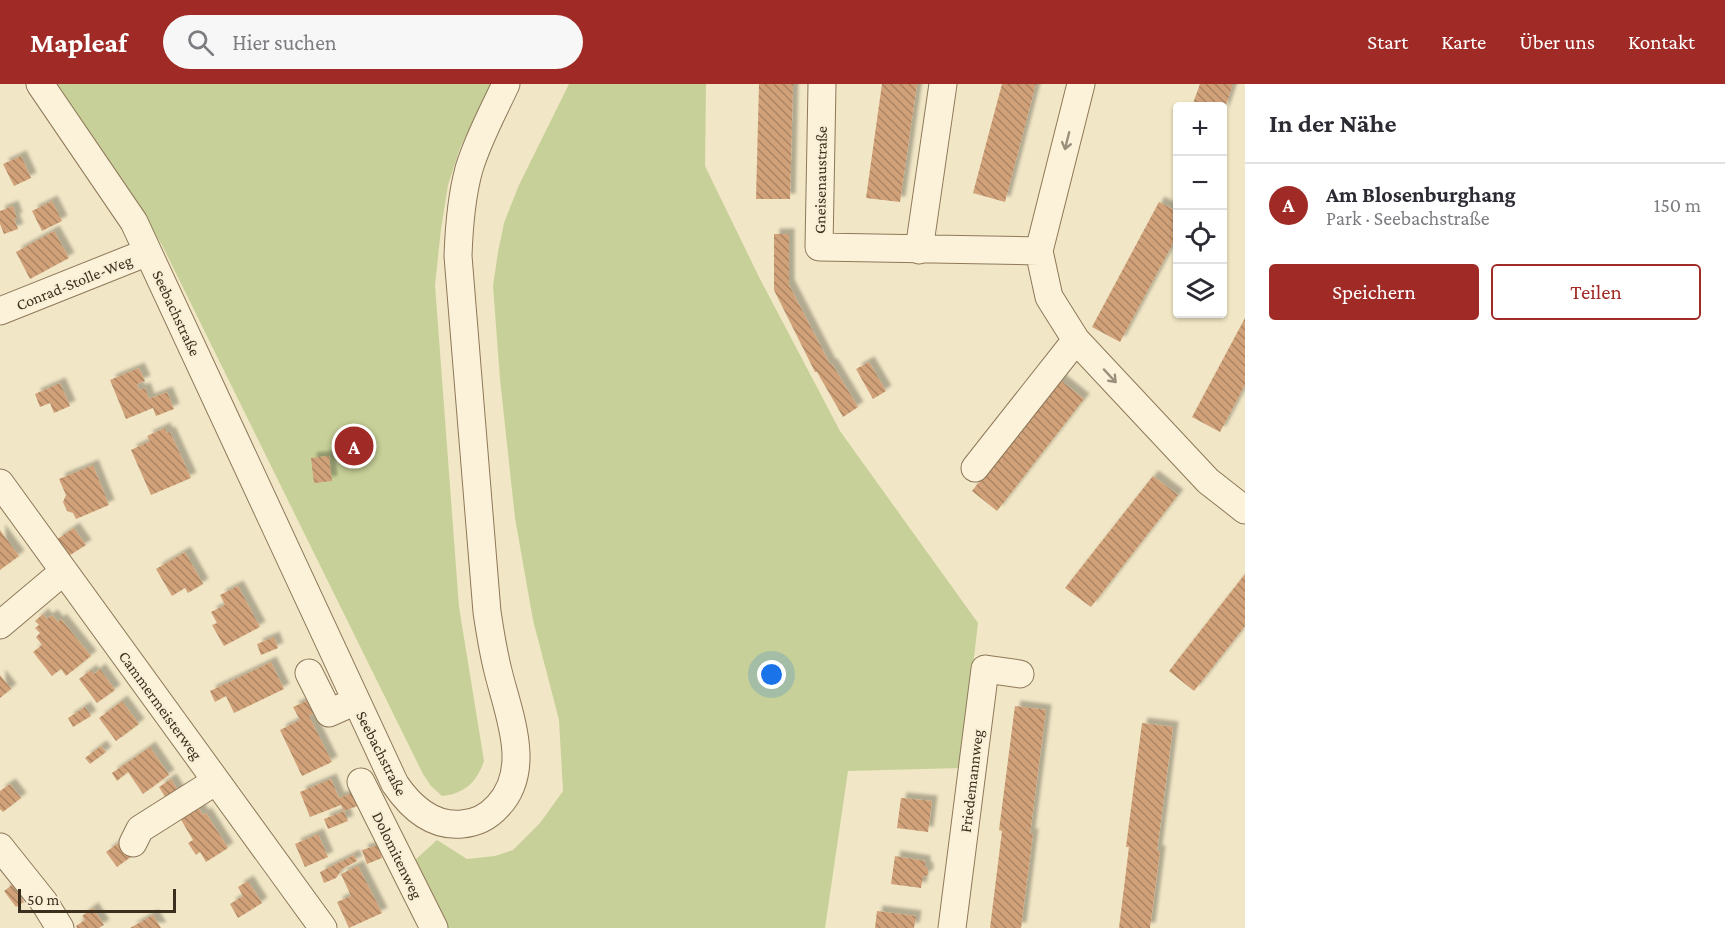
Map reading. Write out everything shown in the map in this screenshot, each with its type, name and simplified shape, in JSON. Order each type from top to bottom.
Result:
[{"type":"street","name":"Seebachstraße","points":[[40,84],[127,209],[395,784],[406,801],[428,817],[447,824],[458,825],[487,816],[505,799],[515,775],[517,757],[494,656],[487,612],[458,256],[461,211],[469,168],[506,84]]},
{"type":"street","name":"Gneisenaustraße","points":[[822,84],[819,247],[1039,251]]},
{"type":"street","points":[[919,250],[943,84]]},
{"type":"street","points":[[1081,84],[1039,251],[1049,297],[1076,340],[1208,482],[1245,510]]},
{"type":"street","name":"Conrad-Stolle-Weg","points":[[0,311],[148,252]]},
{"type":"street","points":[[975,468],[1076,340]]},
{"type":"street","name":"Cammermeisterweg","points":[[0,483],[323,928]]},
{"type":"street","points":[[0,626],[64,571]]},
{"type":"street","name":"Friedemannweg","points":[[952,928],[985,669],[1020,674]]},
{"type":"street","points":[[309,673],[329,713],[356,701]]},
{"type":"street","points":[[133,843],[140,829],[216,781]]},
{"type":"street","name":"Dolomitenweg","points":[[362,782],[434,928]]},
{"type":"street","points":[[0,847],[44,902],[60,928]]},
{"type":"green space","points":[[55,84],[492,84],[460,148],[448,185],[435,285],[459,607],[484,761],[478,775],[463,790],[442,796],[423,774],[163,247],[133,196]]},
{"type":"green space","points":[[569,84],[706,84],[705,166],[759,277],[840,431],[978,623],[961,768],[848,771],[825,928],[448,928],[415,860],[437,840],[467,859],[495,856],[513,850],[540,823],[563,791],[559,720],[533,620],[515,518],[500,379],[493,286],[504,223],[519,185]]},
{"type":"building","points":[[759,84],[793,84],[790,199],[756,199]]},
{"type":"building","points":[[882,84],[917,84],[900,202],[866,198]]},
{"type":"building","points":[[1002,84],[1036,84],[1005,202],[973,193]]},
{"type":"building","points":[[1200,84],[1233,84],[1227,102],[1193,102]]},
{"type":"building","points":[[21,156],[31,178],[14,186],[3,164]]},
{"type":"building","points":[[52,201],[62,221],[42,231],[32,211]]},
{"type":"building","points":[[1159,202],[1173,209],[1173,243],[1120,342],[1092,327]]},
{"type":"building","points":[[13,206],[18,229],[4,234],[0,224],[0,211]]},
{"type":"building","points":[[54,231],[69,258],[30,279],[16,252]]},
{"type":"building","points":[[774,234],[789,234],[789,285],[830,364],[858,407],[843,417],[815,372],[774,290]]},
{"type":"building","points":[[1245,318],[1245,385],[1220,432],[1192,417]]},
{"type":"building","points":[[869,362],[886,391],[873,399],[856,369]]},
{"type":"building","points":[[139,368],[145,381],[137,384],[139,390],[145,388],[149,399],[167,392],[174,409],[156,416],[153,408],[126,419],[110,380]]},
{"type":"building","points":[[1059,379],[1084,399],[997,511],[972,491]]},
{"type":"building","points":[[60,383],[70,406],[54,413],[50,403],[40,407],[35,394]]},
{"type":"building","points":[[165,428],[167,433],[170,432],[191,478],[151,495],[131,450],[150,441],[147,436]]},
{"type":"building","points":[[329,456],[332,481],[314,483],[311,458]]},
{"type":"building","points":[[93,465],[109,505],[76,519],[73,513],[67,511],[63,502],[66,495],[59,479]]},
{"type":"building","points":[[1153,476],[1178,495],[1091,607],[1065,588]]},
{"type":"building","points":[[74,528],[86,545],[67,557],[56,540]]},
{"type":"building","points":[[0,530],[19,556],[0,570]]},
{"type":"building","points":[[185,552],[203,584],[188,593],[185,588],[172,596],[156,569]]},
{"type":"building","points":[[1245,574],[1245,626],[1194,691],[1169,671]]},
{"type":"building","points":[[238,586],[260,627],[224,646],[212,625],[217,623],[211,612],[225,605],[220,595]]},
{"type":"building","points":[[43,614],[47,619],[52,615],[58,622],[61,619],[91,656],[66,676],[61,669],[52,676],[33,652],[42,645],[36,637],[40,633],[35,628],[39,625],[35,621]]},
{"type":"building","points":[[274,637],[278,648],[261,655],[257,644]]},
{"type":"building","points":[[271,662],[284,689],[234,713],[226,696],[215,702],[210,691]]},
{"type":"building","points":[[100,669],[115,690],[97,703],[79,679],[91,670],[94,674]]},
{"type":"building","points":[[0,675],[11,689],[0,698]]},
{"type":"building","points":[[315,697],[321,710],[309,716],[332,762],[302,776],[280,730],[300,720],[293,707]]},
{"type":"building","points":[[122,701],[139,724],[116,741],[99,718]]},
{"type":"building","points":[[1015,706],[1046,710],[1030,834],[1033,834],[1021,928],[990,928],[1002,831],[999,830]]},
{"type":"building","points":[[85,707],[91,716],[73,727],[68,718]]},
{"type":"building","points":[[1142,723],[1173,727],[1157,851],[1160,851],[1150,928],[1119,928],[1129,847],[1126,847]]},
{"type":"building","points":[[101,746],[106,752],[90,764],[85,758]]},
{"type":"building","points":[[150,747],[169,775],[143,794],[128,772],[117,781],[112,773]]},
{"type":"building","points":[[171,779],[179,792],[167,800],[159,787]]},
{"type":"building","points":[[331,779],[339,798],[358,791],[363,804],[344,811],[341,805],[310,817],[300,792]]},
{"type":"building","points":[[10,784],[21,798],[3,812],[0,809],[0,791]]},
{"type":"building","points":[[901,798],[932,801],[928,832],[897,828]]},
{"type":"building","points":[[195,802],[203,815],[206,813],[228,848],[206,862],[200,852],[196,855],[188,843],[193,840],[177,813]]},
{"type":"building","points":[[344,811],[348,821],[328,829],[324,819]]},
{"type":"building","points":[[318,834],[328,857],[305,867],[295,844]]},
{"type":"building","points":[[121,841],[132,856],[117,867],[106,852]]},
{"type":"building","points":[[378,845],[382,858],[367,864],[362,850]]},
{"type":"building","points":[[354,855],[357,861],[342,869],[336,878],[324,883],[320,872]]},
{"type":"building","points":[[895,856],[925,861],[928,875],[923,877],[921,888],[891,884]]},
{"type":"building","points":[[358,866],[382,913],[349,928],[337,902],[351,896],[341,874]]},
{"type":"building","points":[[248,881],[262,903],[238,918],[230,904],[243,896],[238,887]]},
{"type":"building","points":[[12,885],[24,902],[16,907],[4,891]]},
{"type":"building","points":[[93,908],[104,925],[99,928],[77,928],[76,926],[85,920],[82,916]]},
{"type":"building","points":[[877,911],[916,916],[914,928],[875,928]]},
{"type":"building","points":[[153,915],[161,928],[130,928]]},
{"type":"place","name":"Am Blosenburghang","points":[[354,446]]}]
